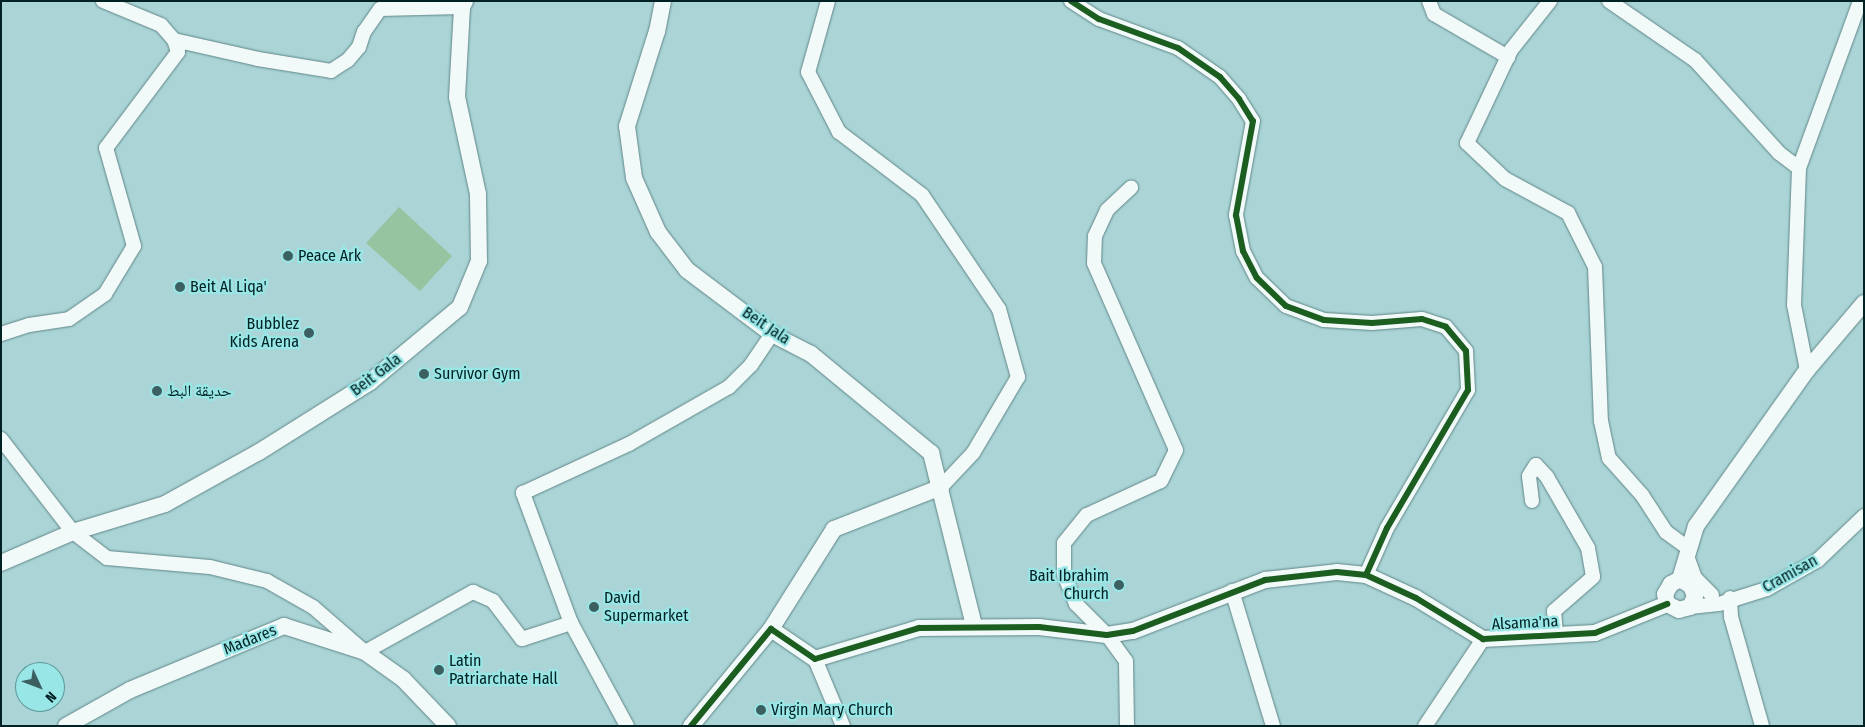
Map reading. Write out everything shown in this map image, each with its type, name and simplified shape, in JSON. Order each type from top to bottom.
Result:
[{"type":"street","points":[[1,334],[29,325],[69,319],[106,294],[134,246],[106,148],[178,52],[174,40],[161,25],[104,1]]},
{"type":"street","name":"Beit Jala","points":[[663,1],[657,31],[627,126],[634,178],[658,232],[687,270],[772,334],[811,354],[931,453],[941,487],[974,626]]},
{"type":"street","points":[[691,726],[771,630],[834,530],[941,487],[973,453],[1018,377],[999,309],[922,195],[839,132],[808,72],[828,1]]},
{"type":"street","points":[[1071,1],[1099,19],[1178,48],[1220,77],[1239,99],[1253,120],[1236,215],[1243,251],[1257,278],[1286,306],[1324,320],[1372,323],[1422,319],[1446,327],[1466,351],[1470,374],[1468,390],[1387,528],[1366,575]]},
{"type":"street","points":[[1430,1],[1434,14],[1508,57]]},
{"type":"street","points":[[1550,1],[1508,57],[1467,143],[1505,179],[1568,212],[1595,267],[1601,422],[1609,458],[1642,495],[1666,532],[1688,552],[1695,578],[1712,595]]},
{"type":"street","points":[[1609,1],[1695,60],[1779,153],[1800,168]]},
{"type":"street","points":[[1807,370],[1794,305],[1800,168],[1860,1]]},
{"type":"street","points":[[174,40],[258,59],[331,71],[348,60],[359,47],[364,32],[380,9],[464,4]]},
{"type":"street","name":"Beit Gala","points":[[1,563],[73,532],[165,504],[259,452],[370,382],[460,307],[479,261],[478,194],[457,97],[464,4]]},
{"type":"street","points":[[1127,726],[1126,661],[1107,635],[1076,604],[1064,575],[1064,543],[1087,515],[1161,481],[1176,450],[1094,263],[1095,236],[1108,210],[1131,188]]},
{"type":"street","points":[[1762,726],[1731,617],[1730,598],[1712,595],[1685,582],[1667,589],[1667,604],[1679,610],[1690,607],[1695,596],[1685,582],[1688,552],[1696,526],[1807,370],[1864,303]]},
{"type":"street","points":[[628,726],[571,623],[523,494],[629,444],[729,387],[751,365],[772,334]]},
{"type":"street","points":[[1,439],[73,532],[107,558],[210,567],[267,581],[313,607],[365,652],[473,592],[493,600],[522,639],[571,623]]},
{"type":"street","points":[[1532,502],[1528,476],[1536,465],[1547,477],[1588,548],[1593,577],[1554,611],[1556,635]]},
{"type":"street","name":"Cramisan","points":[[1690,607],[1719,604],[1730,598],[1767,589],[1818,560],[1864,516]]},
{"type":"street","name":"Alsama'na","points":[[815,659],[919,628],[974,626],[1039,627],[1107,635],[1142,628],[1232,591],[1265,580],[1337,572],[1366,575],[1416,598],[1483,639],[1595,633],[1667,604]]},
{"type":"street","points":[[1232,591],[1273,726]]},
{"type":"street","name":"Madares","points":[[66,726],[130,690],[284,626],[365,652],[403,679],[448,726]]},
{"type":"street","points":[[771,630],[815,659],[843,726]]},
{"type":"street","name":"Alsama'na","points":[[1425,726],[1483,639]]},
{"type":"green space","points":[[399,207],[452,256],[420,291],[366,243]]},
{"type":"cycle path","points":[[1071,1],[1099,19],[1178,48],[1220,77],[1239,99],[1253,121],[1236,215],[1243,251],[1257,278],[1286,306],[1324,320],[1372,323],[1422,319],[1446,327],[1466,351],[1468,390],[1387,528],[1366,575]]},
{"type":"cycle path","points":[[691,726],[771,629],[815,659],[919,628],[1039,627],[1107,635],[1133,631],[1265,580],[1337,572],[1366,575],[1416,598],[1483,639],[1595,633],[1667,604]]},
{"type":"place","name":"Peace Ark","points":[[288,256]]},
{"type":"place","name":"Beit Al Liqa'","points":[[180,287]]},
{"type":"place","name":"Bubblez Kids Arena","points":[[309,333]]},
{"type":"place","name":"Survivor Gym","points":[[424,374]]},
{"type":"place","name":"حديقة البط","points":[[157,391]]},
{"type":"place","name":"Bait Ibrahim Church","points":[[1119,585]]},
{"type":"place","name":"David Supermarket","points":[[594,607]]},
{"type":"place","name":"Latin Patriarchate Hall","points":[[439,670]]},
{"type":"place","name":"Virgin Mary Church","points":[[761,710]]}]
